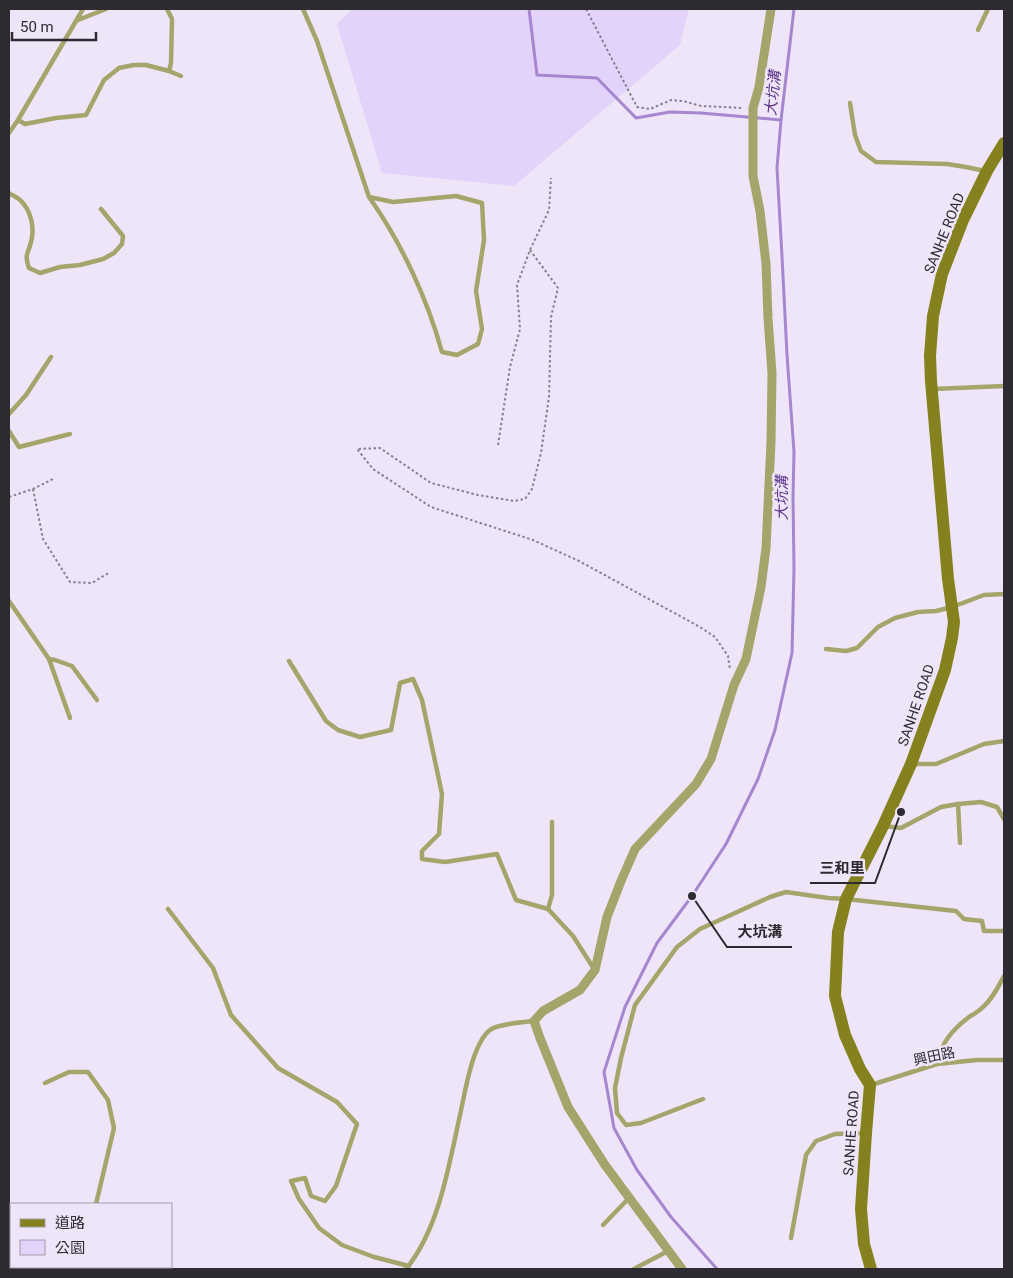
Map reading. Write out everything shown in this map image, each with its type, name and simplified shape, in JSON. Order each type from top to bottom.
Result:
[{"type":"main road","name":"SANHE ROAD","points":[[870,1269],[864,1244],[862,1209],[870,1085],[860,1069],[845,1035],[835,996],[838,932],[846,899],[883,826],[911,764],[945,670],[952,638],[954,622],[948,579],[932,390],[930,356],[933,316],[942,274],[964,220],[986,171],[1004,145]]},
{"type":"street","points":[[682,1269],[605,1165],[568,1107],[534,1021],[543,1011],[580,990],[594,970],[608,916],[621,881],[636,849],[696,784],[711,758],[734,685],[746,659],[761,586],[772,442],[772,373],[766,264],[760,211],[753,176],[753,108],[759,87],[771,9]]},
{"type":"lane","points":[[9,133],[83,9]]},
{"type":"lane","points":[[78,20],[106,9]]},
{"type":"lane","points":[[167,9],[172,19],[171,63],[168,71]]},
{"type":"lane","points":[[303,9],[317,41],[370,196],[410,267],[442,352],[457,355],[478,344],[482,328],[476,291],[484,240],[482,203],[456,196],[393,202],[370,196]]},
{"type":"lane","points":[[978,30],[988,9]]},
{"type":"lane","points":[[18,120],[25,124],[86,115],[104,80],[119,68],[146,65],[182,76]]},
{"type":"lane","points":[[850,103],[855,136],[861,152],[876,162],[947,164],[986,171]]},
{"type":"lane","points":[[9,193],[19,199],[30,215],[32,228],[31,243],[26,260],[29,268],[40,273],[80,265],[102,259],[114,253],[122,244],[123,236],[101,209]]},
{"type":"lane","points":[[9,414],[26,395],[50,357]]},
{"type":"lane","points":[[932,390],[1004,386]]},
{"type":"lane","points":[[9,431],[19,446],[70,434]]},
{"type":"lane","points":[[826,650],[846,651],[857,648],[878,627],[895,618],[918,612],[936,611],[952,607],[984,595],[1004,594]]},
{"type":"lane","points":[[9,601],[49,659],[70,718]]},
{"type":"lane","points":[[49,659],[72,666],[97,700]]},
{"type":"lane","points":[[289,661],[326,721],[338,730],[360,737],[391,730],[400,683],[413,679],[422,700],[442,794],[440,834],[422,851],[422,859],[445,862],[497,854],[516,900],[548,909],[573,936],[594,970]]},
{"type":"lane","points":[[911,764],[936,764],[984,744],[1004,742]]},
{"type":"lane","points":[[883,826],[902,828],[941,807],[981,802],[997,807],[1004,819]]},
{"type":"lane","points":[[958,804],[960,843]]},
{"type":"lane","points":[[548,909],[552,895],[552,822]]},
{"type":"lane","points":[[703,1099],[641,1123],[626,1126],[617,1113],[615,1088],[635,1005],[676,947],[700,929],[770,897],[786,892],[956,912],[964,918],[982,921],[984,931],[1004,931]]},
{"type":"lane","points":[[168,909],[213,968],[231,1015],[278,1068],[337,1102],[357,1124],[336,1186],[325,1201],[311,1196],[305,1178],[291,1181],[299,1199],[319,1228],[342,1245],[374,1258],[408,1268],[421,1249],[436,1212],[472,1060],[490,1029],[534,1021]]},
{"type":"lane","points":[[937,1064],[943,1044],[954,1029],[981,1010],[991,998],[1004,976]]},
{"type":"lane","name":"興田路","points":[[870,1085],[937,1064],[978,1060],[1004,1060]]},
{"type":"lane","points":[[45,1083],[69,1072],[88,1072],[108,1100],[114,1128],[96,1203]]},
{"type":"lane","points":[[791,1238],[806,1155],[816,1141],[835,1134],[866,1134]]},
{"type":"lane","points":[[603,1225],[630,1197]]},
{"type":"lane","points":[[634,1269],[668,1251]]},
{"type":"path","points":[[586,9],[637,107],[650,109],[671,100],[701,106],[753,108]]},
{"type":"path","points":[[498,446],[510,367],[520,329],[517,285],[530,250],[549,210],[551,178]]},
{"type":"path","points":[[530,250],[558,288],[551,317],[549,397],[541,453],[532,489],[525,499],[514,501],[478,495],[431,483],[380,448],[357,449],[373,469],[431,507],[532,540],[579,561],[700,627],[715,637],[728,656],[734,685]]},
{"type":"path","points":[[9,497],[53,479]]},
{"type":"path","points":[[34,488],[43,539],[70,582],[92,584],[110,572]]},
{"type":"green space","points":[[353,9],[689,9],[680,45],[514,186],[382,173],[337,24]]},
{"type":"waterway","points":[[529,9],[537,75],[597,78],[636,118],[670,112],[781,120]]},
{"type":"waterway","name":"大坑溝","points":[[717,1269],[671,1217],[637,1170],[614,1128],[604,1072],[625,1007],[657,943],[692,896],[726,844],[758,779],[775,730],[792,653],[794,452],[777,168],[794,9]]},
{"type":"place","name":"三和里","points":[[901,812]]},
{"type":"place","name":"大坑溝","points":[[692,896]]}]
